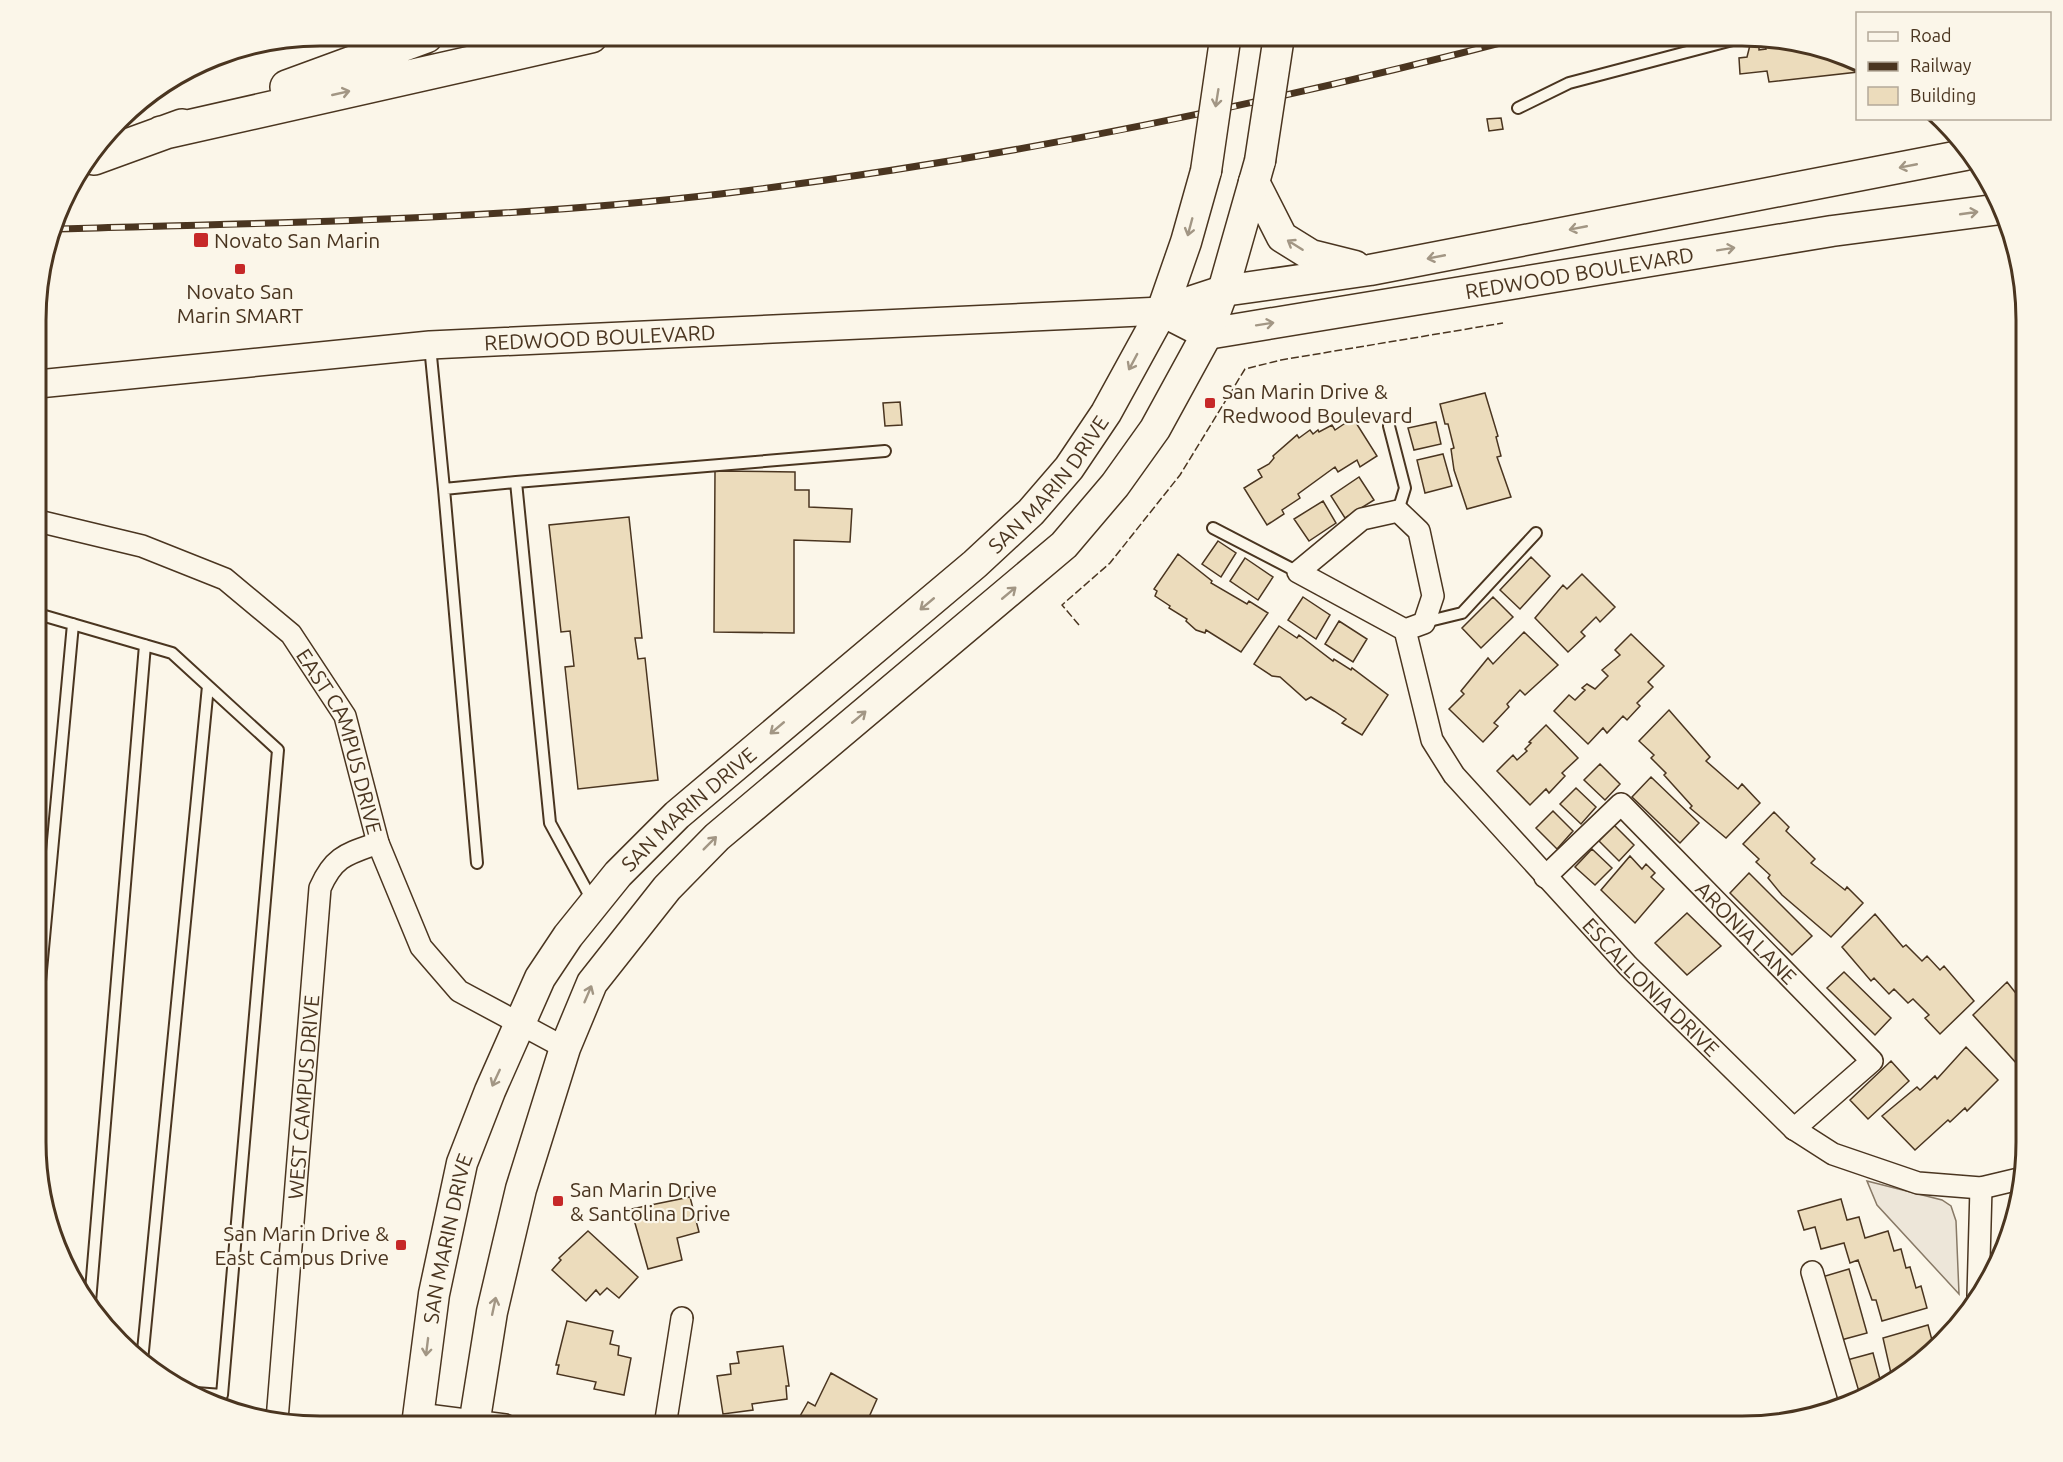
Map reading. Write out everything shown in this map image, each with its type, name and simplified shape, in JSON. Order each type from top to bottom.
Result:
[{"type":"highway","points":[[102,155],[399,46]]},
{"type":"highway","points":[[161,134],[547,46]]},
{"type":"main road","name":"SAN MARIN DRIVE","points":[[419,1416],[434,1294],[462,1163],[490,1091],[540,978],[568,936],[618,874],[676,814],[975,564],[1031,512],[1069,468],[1106,413],[1162,311],[1186,242],[1206,171],[1225,46]]},
{"type":"main road","name":"SAN MARIN DRIVE","points":[[476,1416],[492,1312],[521,1189],[565,1048],[592,983],[667,888],[717,837],[1064,545],[1115,485],[1155,429],[1207,334],[1224,291],[1257,172],[1277,46]]},
{"type":"main road","name":"REDWOOD BOULEVARD","points":[[1162,311],[1224,291],[1370,270],[1961,156]]},
{"type":"main road","points":[[1257,172],[1282,237],[1311,255],[1370,270]]},
{"type":"main road","name":"REDWOOD BOULEVARD","points":[[1162,311],[1207,334],[1832,231],[1993,210]]},
{"type":"street","name":"REDWOOD BOULEVARD","points":[[46,383],[430,345],[1162,311]]},
{"type":"street","points":[[1398,511],[1419,531],[1433,596],[1415,626],[1298,572],[1362,519],[1398,511]]},
{"type":"street","name":"EAST CAMPUS DRIVE","points":[[46,523],[142,546],[225,579],[291,634],[345,716],[378,843],[421,947],[459,991],[565,1048]]},
{"type":"street","name":"ESCALLONIA DRIVE","points":[[1415,626],[1432,740],[1454,775],[1628,966],[1794,1129],[1833,1154],[1918,1183],[1981,1188],[2013,1180]]},
{"type":"street","name":"ARONIA LANE","points":[[1545,877],[1621,804],[1872,1061],[1794,1129]]},
{"type":"street","name":"WEST CAMPUS DRIVE","points":[[278,1412],[320,888],[329,868],[343,855],[378,843]]},
{"type":"street","points":[[1978,1281],[1981,1188]]},
{"type":"street","points":[[1812,1272],[1848,1394]]},
{"type":"street","points":[[667,1416],[682,1318]]},
{"type":"lane","points":[[1518,108],[1569,83],[1710,46]]},
{"type":"lane","points":[[430,345],[477,863]]},
{"type":"lane","points":[[1389,426],[1405,488],[1398,511]]},
{"type":"lane","points":[[444,489],[885,451]]},
{"type":"lane","points":[[516,482],[550,824],[594,903]]},
{"type":"lane","points":[[1213,528],[1298,572]]},
{"type":"lane","points":[[1415,626],[1462,613],[1536,533]]},
{"type":"lane","points":[[46,616],[172,653],[278,750],[222,1395],[215,1394]]},
{"type":"lane","points":[[46,916],[73,624]]},
{"type":"lane","points":[[91,1291],[145,645]]},
{"type":"lane","points":[[143,1350],[208,686]]},
{"type":"shaded area","points":[[1867,1181],[1942,1200],[1951,1206],[1956,1221],[1959,1294],[1877,1205]]},
{"type":"building","points":[[1750,46],[1759,47],[1759,50],[1814,56],[1856,72],[1769,82],[1767,71],[1740,74],[1739,58],[1747,57]]},
{"type":"building","points":[[1501,118],[1503,129],[1489,131],[1487,119]]},
{"type":"building","points":[[1485,393],[1498,436],[1496,437],[1501,456],[1497,457],[1511,497],[1467,509],[1454,470],[1451,449],[1454,448],[1440,404]]},
{"type":"building","points":[[900,402],[902,425],[885,426],[883,403]]},
{"type":"building","points":[[1353,418],[1377,456],[1360,467],[1357,460],[1338,472],[1335,467],[1298,494],[1300,498],[1282,510],[1284,514],[1267,525],[1244,488],[1262,477],[1258,470],[1269,464],[1273,456],[1297,435],[1299,438],[1310,430],[1313,434],[1332,425],[1335,430]]},
{"type":"building","points":[[1436,422],[1441,444],[1414,450],[1408,428]]},
{"type":"building","points":[[1443,454],[1452,486],[1425,493],[1417,460]]},
{"type":"building","points":[[715,471],[795,472],[795,490],[809,490],[809,507],[852,509],[850,542],[794,540],[794,633],[714,632]]},
{"type":"building","points":[[1359,477],[1374,500],[1345,518],[1331,496]]},
{"type":"building","points":[[1323,501],[1336,523],[1309,541],[1294,519]]},
{"type":"building","points":[[629,517],[642,638],[635,638],[638,659],[645,658],[658,780],[578,789],[565,667],[574,666],[570,631],[561,632],[549,525]]},
{"type":"building","points":[[1218,541],[1236,553],[1221,577],[1202,564]]},
{"type":"building","points":[[1178,554],[1212,581],[1211,583],[1247,604],[1249,601],[1268,613],[1241,652],[1206,630],[1205,633],[1196,630],[1186,621],[1187,619],[1155,596],[1157,591],[1154,589]]},
{"type":"building","points":[[1531,557],[1550,576],[1520,609],[1500,590]]},
{"type":"building","points":[[1245,558],[1273,577],[1258,600],[1230,581]]},
{"type":"building","points":[[1582,574],[1615,607],[1600,622],[1596,617],[1581,632],[1585,636],[1568,652],[1535,618],[1563,585],[1567,589]]},
{"type":"building","points":[[1303,597],[1330,615],[1316,639],[1288,620]]},
{"type":"building","points":[[1493,597],[1513,617],[1481,648],[1462,628]]},
{"type":"building","points":[[1339,621],[1367,639],[1353,662],[1325,644]]},
{"type":"building","points":[[1279,626],[1297,638],[1299,635],[1333,661],[1334,659],[1351,670],[1352,668],[1388,695],[1362,735],[1342,723],[1346,719],[1334,711],[1311,697],[1306,700],[1280,677],[1272,676],[1254,664]]},
{"type":"building","points":[[1524,632],[1558,665],[1525,695],[1520,690],[1507,704],[1509,707],[1494,723],[1498,726],[1483,742],[1449,709],[1464,694],[1461,691],[1488,658],[1493,664]]},
{"type":"building","points":[[1631,634],[1664,666],[1648,682],[1653,687],[1637,703],[1640,706],[1627,720],[1623,716],[1607,733],[1603,728],[1588,744],[1554,711],[1569,695],[1575,700],[1585,690],[1582,688],[1587,684],[1595,689],[1608,676],[1602,670],[1620,655],[1615,650]]},
{"type":"building","points":[[1669,710],[1710,757],[1706,761],[1738,789],[1742,784],[1760,803],[1726,838],[1690,808],[1692,806],[1651,758],[1654,755],[1639,741]]},
{"type":"building","points":[[1546,725],[1578,758],[1562,773],[1565,776],[1549,793],[1546,789],[1530,805],[1497,771],[1513,755],[1517,760],[1527,751],[1525,749],[1531,743],[1529,742]]},
{"type":"building","points":[[1600,764],[1620,784],[1605,800],[1584,780]]},
{"type":"building","points":[[1651,777],[1699,823],[1680,843],[1632,797]]},
{"type":"building","points":[[1576,788],[1596,807],[1581,824],[1560,804]]},
{"type":"building","points":[[1553,811],[1573,831],[1557,849],[1536,828]]},
{"type":"building","points":[[1774,812],[1789,827],[1786,831],[1815,859],[1811,863],[1845,890],[1847,887],[1863,903],[1831,937],[1782,895],[1768,878],[1770,875],[1756,862],[1759,859],[1743,844]]},
{"type":"building","points":[[1614,825],[1634,845],[1619,861],[1599,841]]},
{"type":"building","points":[[1592,849],[1612,868],[1595,885],[1575,867]]},
{"type":"building","points":[[1630,856],[1642,869],[1646,864],[1655,873],[1651,877],[1664,889],[1635,923],[1601,890]]},
{"type":"building","points":[[1749,873],[1812,936],[1792,955],[1730,893]]},
{"type":"building","points":[[1687,913],[1721,946],[1687,975],[1655,943]]},
{"type":"building","points":[[1875,914],[1903,947],[1906,945],[1922,961],[1927,956],[1940,970],[1944,966],[1974,1001],[1940,1034],[1925,1018],[1929,1015],[1913,999],[1908,1003],[1894,989],[1889,994],[1874,978],[1871,981],[1842,947]]},
{"type":"building","points":[[1844,972],[1891,1018],[1875,1035],[1827,988]]},
{"type":"building","points":[[2007,982],[2016,993],[2016,1063],[1973,1015]]},
{"type":"building","points":[[1966,1047],[1998,1080],[1967,1111],[1965,1108],[1950,1122],[1948,1120],[1915,1150],[1882,1116],[1917,1087],[1920,1090],[1935,1076],[1937,1079]]},
{"type":"building","points":[[1891,1061],[1909,1081],[1868,1119],[1850,1100]]},
{"type":"building","points":[[690,1197],[699,1232],[677,1238],[682,1260],[648,1269],[631,1209]]},
{"type":"building","points":[[1841,1199],[1847,1220],[1859,1217],[1865,1238],[1888,1231],[1894,1251],[1901,1249],[1906,1268],[1910,1267],[1916,1288],[1921,1286],[1927,1308],[1882,1321],[1876,1300],[1872,1300],[1858,1260],[1850,1263],[1844,1243],[1821,1249],[1815,1227],[1804,1230],[1798,1211]]},
{"type":"building","points":[[588,1231],[638,1277],[619,1298],[607,1288],[600,1295],[596,1290],[586,1301],[552,1270],[561,1260],[559,1258]]},
{"type":"building","points":[[1849,1269],[1867,1333],[1841,1340],[1822,1277]]},
{"type":"building","points":[[567,1321],[613,1331],[610,1344],[619,1346],[618,1355],[631,1358],[624,1395],[594,1389],[596,1382],[557,1374],[559,1365],[556,1365]]},
{"type":"building","points":[[1928,1325],[1932,1339],[1891,1372],[1883,1338]]},
{"type":"building","points":[[783,1346],[789,1386],[786,1386],[787,1399],[752,1404],[753,1410],[723,1414],[717,1376],[731,1374],[730,1364],[739,1363],[737,1352]]},
{"type":"building","points":[[1873,1353],[1880,1379],[1856,1390],[1847,1360]]},
{"type":"building","points":[[831,1373],[877,1399],[869,1416],[800,1416],[808,1402],[815,1406]]},
{"type":"railway","points":[[62,229],[388,219],[554,210],[637,203],[822,181],[1126,129],[1327,86],[1489,46]]},
{"type":"fence","points":[[1079,625],[1062,605],[1110,563],[1180,475],[1245,369],[1281,360],[1503,323]]},
{"type":"place","name":"Novato San Marin","points":[[201,240]]},
{"type":"place","name":"Novato San Marin SMART","points":[[240,269]]},
{"type":"place","name":"San Marin Drive & Redwood Boulevard","points":[[1210,403]]},
{"type":"place","name":"San Marin Drive & Santolina Drive","points":[[558,1201]]},
{"type":"place","name":"San Marin Drive & East Campus Drive","points":[[401,1245]]}]
